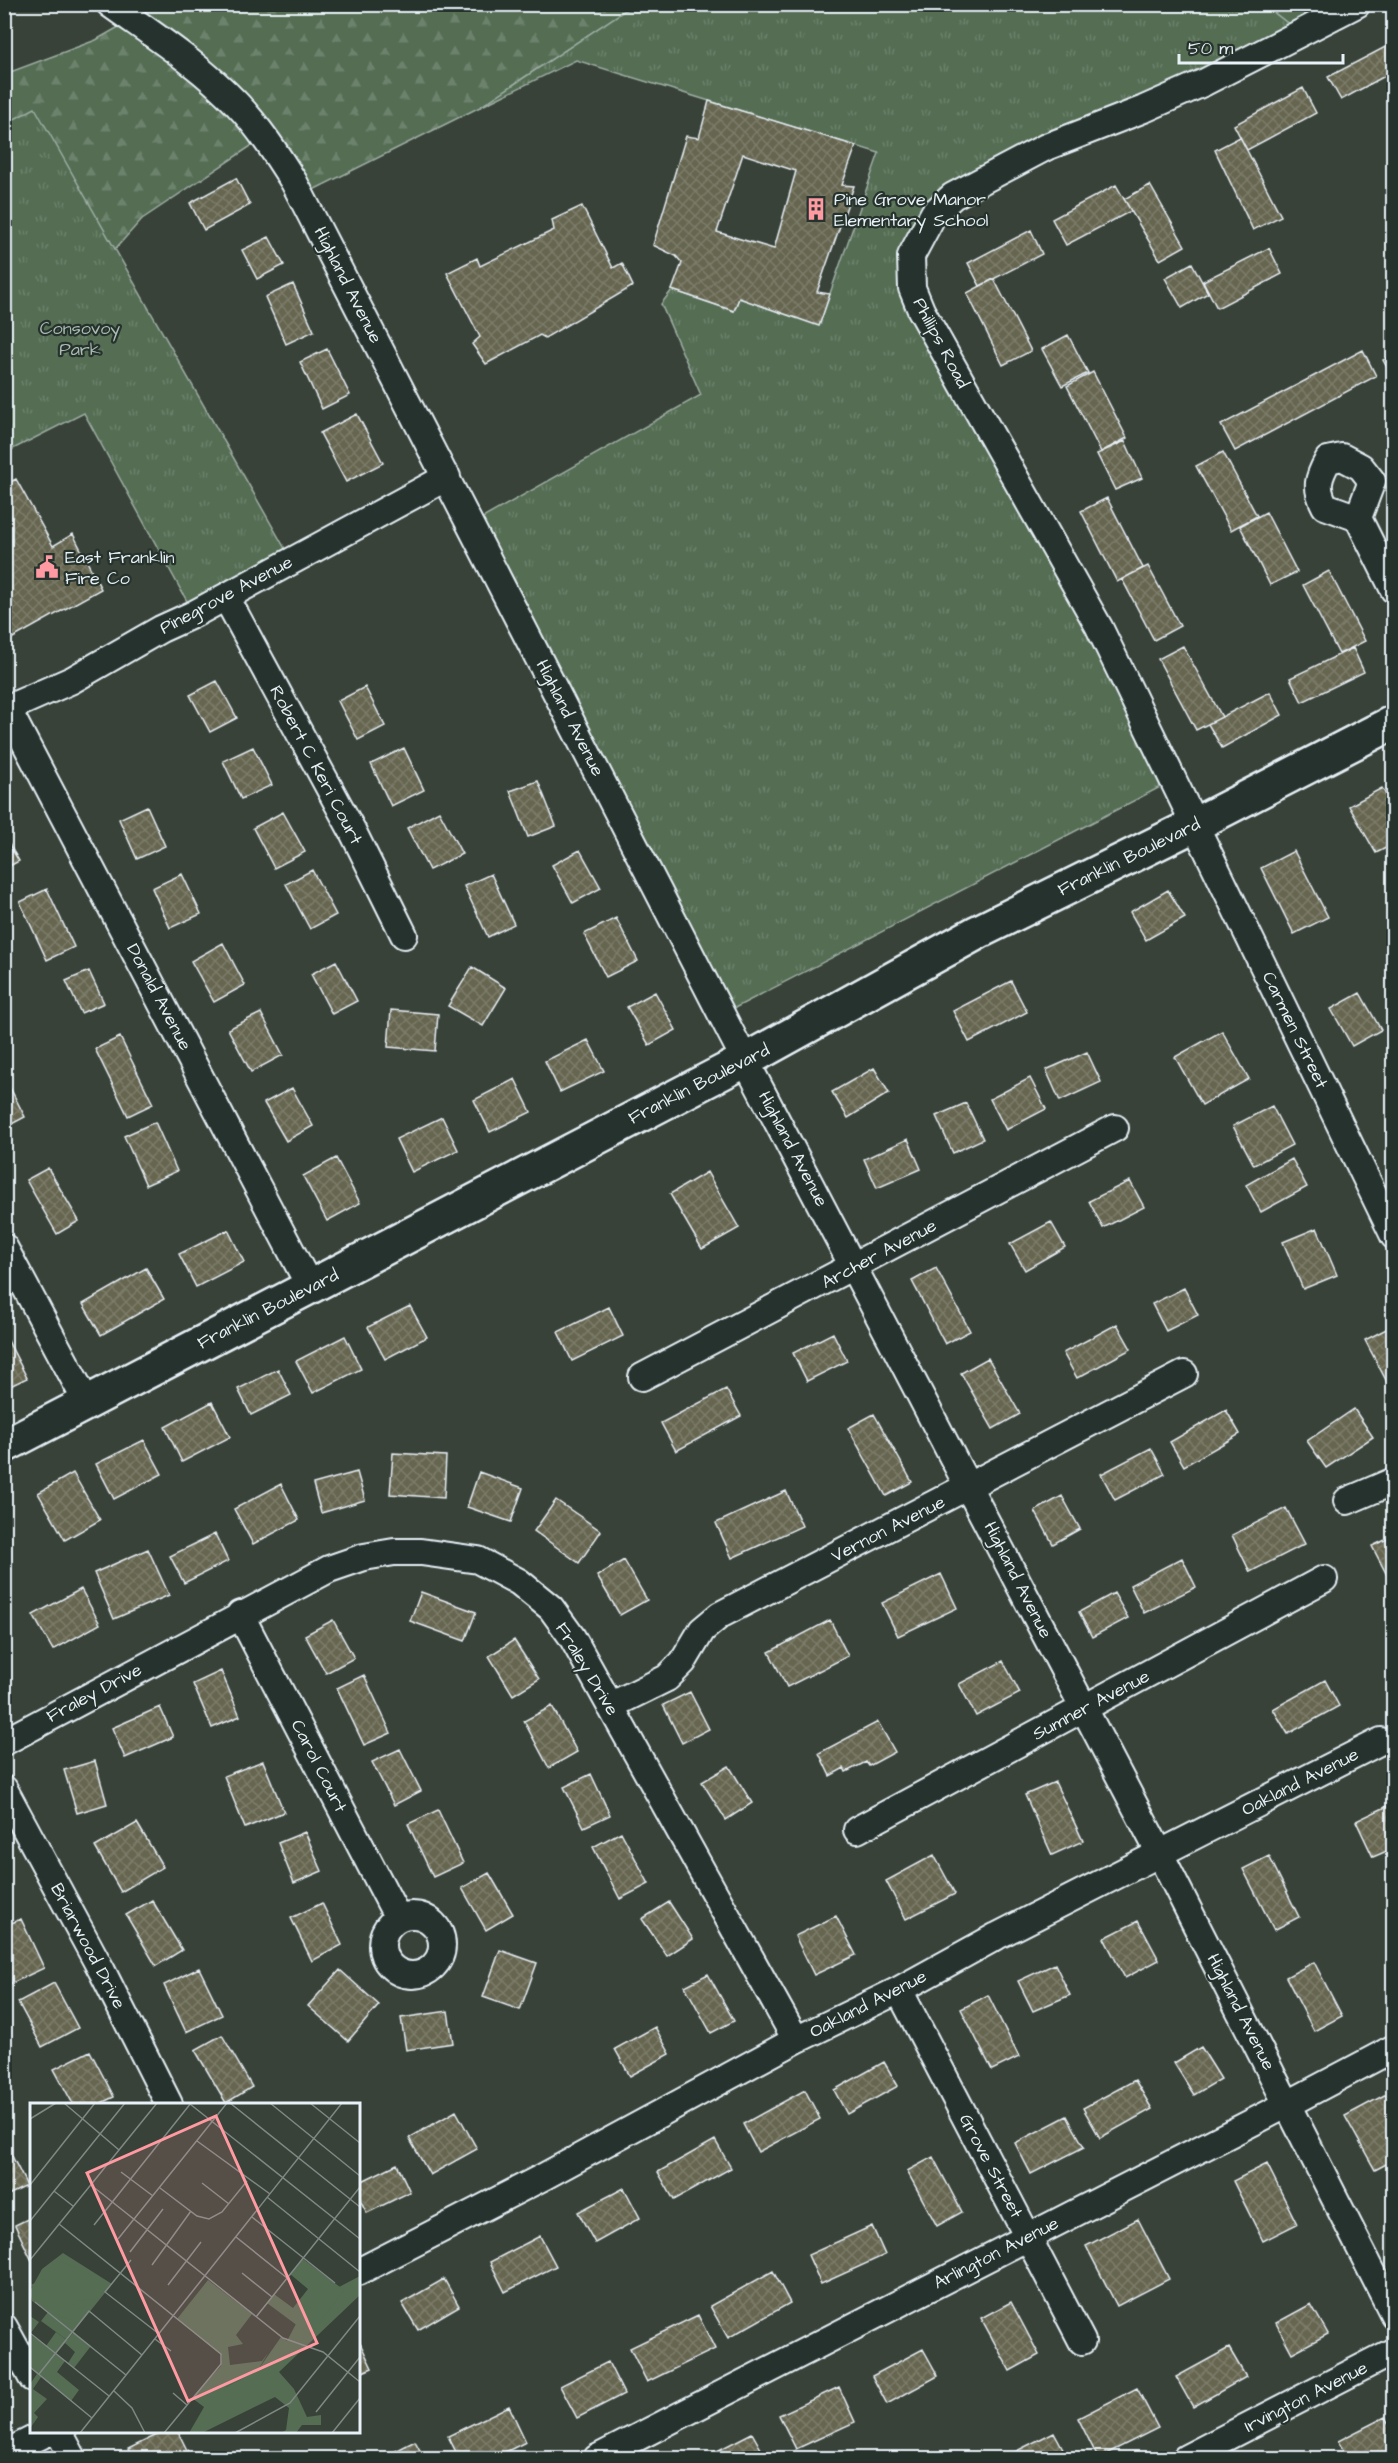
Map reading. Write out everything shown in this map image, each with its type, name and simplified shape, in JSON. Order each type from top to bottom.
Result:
[{"type":"street","name":"Highland Avenue","points":[[110,4],[180,55],[236,103],[274,149],[294,182],[1159,1852],[1394,2315]]},
{"type":"street","name":"Phillips Road","points":[[1194,825],[1098,627],[921,310],[912,288],[911,256],[934,213],[953,196],[1046,147],[1144,109],[1205,82],[1357,4]]},
{"type":"street","name":"Pinegrove Avenue","points":[[6,709],[72,680],[161,628],[226,597],[447,477]]},
{"type":"street","points":[[1358,518],[1394,590]]},
{"type":"street","name":"Robert C Keri Court","points":[[226,597],[352,830],[404,935]]},
{"type":"street","name":"Donald Avenue","points":[[6,709],[310,1287]]},
{"type":"street","name":"Franklin Boulevard","points":[[4,1446],[747,1060],[978,932],[1194,825],[1394,722]]},
{"type":"street","name":"Carmen Street","points":[[1194,825],[1394,1236]]},
{"type":"street","name":"Archer Avenue","points":[[642,1377],[855,1267],[1115,1128]]},
{"type":"street","points":[[4,1247],[87,1403]]},
{"type":"street","name":"Vernon Avenue","points":[[610,1706],[667,1678],[683,1662],[702,1630],[720,1616],[1184,1374]]},
{"type":"street","points":[[1347,1501],[1394,1481]]},
{"type":"street","name":"Fraley Drive","points":[[4,1742],[240,1614],[329,1569],[364,1557],[394,1552],[421,1552],[478,1560],[519,1582],[551,1608],[572,1637],[796,2040]]},
{"type":"street","name":"Sumner Avenue","points":[[857,1830],[1324,1579]]},
{"type":"street","name":"Carol Court","points":[[240,1614],[398,1918]]},
{"type":"street","name":"Oakland Avenue","points":[[360,2271],[543,2177],[796,2040],[899,1990],[1159,1852],[1381,1741]]},
{"type":"street","name":"Briarwood Drive","points":[[4,1789],[102,1971],[168,2103]]},
{"type":"street","name":"Grove Street","points":[[899,1990],[1082,2341]]},
{"type":"street","name":"Arlington Avenue","points":[[597,2458],[750,2382],[1394,2048]]},
{"type":"street","points":[[4,2327],[30,2374]]},
{"type":"street","name":"Irvington Avenue","points":[[1186,2458],[1394,2351]]},
{"type":"street","points":[[4,2454],[46,2433]]},
{"type":"street","points":[[60,2433],[73,2458]]},
{"type":"green space","points":[[1263,4],[1300,33],[957,179],[912,264],[1170,782],[729,1011],[472,524],[701,395],[661,304],[672,290],[734,311],[739,298],[819,325],[879,153],[576,60],[480,107],[633,5]]},
{"type":"green space","points":[[1350,4],[1300,33],[1264,5]]},
{"type":"green space","points":[[157,5],[633,5],[480,107],[299,197],[263,138],[142,219],[81,287],[5,262],[5,74],[96,40]]},
{"type":"green space","name":"Consovoy Park","points":[[35,108],[292,561],[194,614],[84,413],[5,453],[5,124]]},
{"type":"building","points":[[1391,44],[1394,50],[1394,71],[1341,100],[1328,77]]},
{"type":"building","points":[[1303,88],[1316,113],[1247,150],[1234,125]]},
{"type":"building","name":"Pine Grove Manor Elementary School","points":[[709,101],[856,146],[842,185],[854,186],[817,292],[830,294],[819,326],[739,298],[734,311],[672,290],[682,263],[676,256],[653,245],[686,136],[699,138]],"holes":[[[743,154],[796,171],[774,249],[717,232]]]},
{"type":"building","points":[[1240,137],[1281,216],[1253,230],[1215,150]]},
{"type":"building","points":[[236,178],[250,205],[204,230],[190,203]]},
{"type":"building","points":[[1116,185],[1131,211],[1066,245],[1052,219]]},
{"type":"building","points":[[1150,185],[1185,246],[1160,260],[1124,199]]},
{"type":"building","points":[[582,206],[613,268],[622,263],[633,286],[545,338],[540,335],[486,364],[472,344],[480,337],[447,273],[477,258],[480,266],[554,230],[552,220]]},
{"type":"building","points":[[1031,230],[1042,254],[980,286],[968,263]]},
{"type":"building","points":[[269,237],[284,265],[257,279],[242,250]]},
{"type":"building","points":[[1269,248],[1282,274],[1217,308],[1203,281]]},
{"type":"building","points":[[1192,263],[1208,293],[1182,308],[1165,278]]},
{"type":"building","points":[[994,279],[1031,351],[1003,365],[967,293]]},
{"type":"building","points":[[293,284],[314,331],[286,344],[265,297]]},
{"type":"building","points":[[1068,335],[1088,373],[1062,386],[1042,349]]},
{"type":"building","points":[[327,349],[350,395],[322,409],[300,362]]},
{"type":"building","points":[[1363,350],[1376,376],[1235,451],[1221,425]]},
{"type":"building","points":[[1394,355],[1394,380],[1383,360]]},
{"type":"building","points":[[1093,372],[1127,438],[1101,452],[1067,386]]},
{"type":"building","points":[[357,414],[383,463],[346,482],[320,433]]},
{"type":"building","points":[[1125,441],[1142,478],[1115,490],[1097,454]]},
{"type":"building","points":[[1223,452],[1257,516],[1231,530],[1196,466]]},
{"type":"building","name":"East Franklin Fire Co","points":[[16,479],[53,546],[73,534],[101,589],[4,643],[4,485]]},
{"type":"building","points":[[1107,498],[1143,568],[1117,582],[1081,511]]},
{"type":"building","points":[[1266,512],[1297,572],[1270,585],[1240,526]]},
{"type":"building","points":[[1148,566],[1180,626],[1154,640],[1122,579]]},
{"type":"building","points":[[1329,571],[1365,641],[1339,654],[1303,585]]},
{"type":"building","points":[[1183,646],[1222,717],[1196,730],[1158,659]]},
{"type":"building","points":[[1353,648],[1364,672],[1302,702],[1290,678]]},
{"type":"building","points":[[217,681],[237,718],[210,732],[190,695]]},
{"type":"building","points":[[365,687],[385,726],[358,740],[338,701]]},
{"type":"building","points":[[1270,692],[1282,715],[1222,748],[1208,724]]},
{"type":"building","points":[[253,747],[272,785],[241,799],[223,761]]},
{"type":"building","points":[[404,748],[424,790],[391,806],[371,764]]},
{"type":"building","points":[[538,781],[556,826],[528,837],[510,791]]},
{"type":"building","points":[[1382,788],[1394,809],[1394,844],[1376,853],[1349,806]]},
{"type":"building","points":[[147,806],[165,846],[137,859],[119,819]]},
{"type":"building","points":[[439,811],[462,854],[429,870],[407,828]]},
{"type":"building","points":[[283,812],[305,852],[274,868],[253,828]]},
{"type":"building","points":[[4,836],[19,861],[4,869]]},
{"type":"building","points":[[580,850],[601,888],[573,903],[552,865]]},
{"type":"building","points":[[1294,851],[1328,917],[1294,934],[1261,868]]},
{"type":"building","points":[[312,870],[336,915],[310,929],[286,884]]},
{"type":"building","points":[[182,874],[201,914],[170,928],[152,888]]},
{"type":"building","points":[[491,874],[514,924],[488,937],[464,886]]},
{"type":"building","points":[[47,889],[74,947],[47,960],[20,902]]},
{"type":"building","points":[[1168,890],[1185,918],[1146,940],[1130,912]]},
{"type":"building","points":[[616,918],[638,961],[606,977],[584,934]]},
{"type":"building","points":[[223,943],[245,985],[214,1002],[191,961]]},
{"type":"building","points":[[336,961],[357,1001],[332,1014],[311,974]]},
{"type":"building","points":[[472,967],[506,988],[483,1026],[448,1006]]},
{"type":"building","points":[[89,971],[104,1003],[81,1013],[66,981]]},
{"type":"building","points":[[1011,981],[1027,1012],[969,1042],[953,1011]]},
{"type":"building","points":[[655,992],[676,1030],[649,1045],[627,1007]]},
{"type":"building","points":[[1360,993],[1381,1030],[1352,1046],[1331,1009]]},
{"type":"building","points":[[391,1010],[438,1014],[435,1051],[388,1047]]},
{"type":"building","points":[[261,1013],[283,1055],[251,1072],[228,1029]]},
{"type":"building","points":[[1222,1031],[1249,1079],[1202,1105],[1175,1057]]},
{"type":"building","points":[[120,1037],[153,1104],[128,1116],[95,1049]]},
{"type":"building","points":[[588,1040],[604,1071],[560,1092],[545,1061]]},
{"type":"building","points":[[1087,1052],[1101,1082],[1060,1101],[1046,1070]]},
{"type":"building","points":[[874,1068],[889,1093],[848,1118],[832,1092]]},
{"type":"building","points":[[4,1076],[25,1117],[4,1128]]},
{"type":"building","points":[[1030,1078],[1046,1109],[1006,1130],[990,1099]]},
{"type":"building","points":[[515,1079],[531,1112],[490,1132],[474,1100]]},
{"type":"building","points":[[292,1088],[313,1126],[286,1141],[264,1103]]},
{"type":"building","points":[[966,1103],[983,1139],[953,1153],[936,1116]]},
{"type":"building","points":[[1272,1106],[1292,1145],[1254,1165],[1233,1126]]},
{"type":"building","points":[[442,1117],[458,1150],[412,1172],[396,1139]]},
{"type":"building","points":[[155,1122],[177,1171],[146,1185],[124,1136]]},
{"type":"building","points":[[908,1139],[921,1169],[877,1188],[864,1159]]},
{"type":"building","points":[[336,1158],[360,1203],[327,1221],[303,1176]]},
{"type":"building","points":[[1292,1159],[1307,1187],[1261,1212],[1246,1185]]},
{"type":"building","points":[[48,1168],[79,1221],[57,1234],[26,1180]]},
{"type":"building","points":[[707,1172],[739,1228],[702,1249],[670,1194]]},
{"type":"building","points":[[1130,1181],[1144,1207],[1103,1228],[1089,1201]]},
{"type":"building","points":[[1051,1222],[1065,1247],[1025,1270],[1010,1244]]},
{"type":"building","points":[[1317,1228],[1337,1275],[1303,1289],[1283,1242]]},
{"type":"building","points":[[228,1230],[244,1262],[196,1287],[179,1254]]},
{"type":"building","points":[[146,1268],[164,1299],[101,1335],[83,1304]]},
{"type":"building","points":[[936,1268],[970,1331],[945,1344],[912,1281]]},
{"type":"building","points":[[1184,1288],[1198,1315],[1166,1331],[1152,1304]]},
{"type":"building","points":[[410,1306],[427,1337],[385,1359],[368,1327]]},
{"type":"building","points":[[609,1307],[623,1336],[572,1361],[558,1332]]},
{"type":"building","points":[[1117,1324],[1131,1349],[1077,1378],[1063,1353]]},
{"type":"building","points":[[1394,1325],[1394,1378],[1387,1382],[1365,1340]]},
{"type":"building","points":[[4,1333],[27,1378],[4,1389]]},
{"type":"building","points":[[833,1333],[847,1361],[807,1381],[793,1353]]},
{"type":"building","points":[[345,1336],[361,1369],[313,1393],[296,1361]]},
{"type":"building","points":[[988,1358],[1020,1414],[993,1429],[961,1373]]},
{"type":"building","points":[[278,1369],[291,1395],[251,1415],[238,1389]]},
{"type":"building","points":[[726,1389],[741,1416],[676,1451],[661,1423]]},
{"type":"building","points":[[212,1402],[230,1437],[182,1462],[165,1427]]},
{"type":"building","points":[[1354,1409],[1373,1437],[1326,1468],[1307,1441]]},
{"type":"building","points":[[1226,1410],[1240,1434],[1184,1466],[1170,1442]]},
{"type":"building","points":[[874,1414],[912,1482],[886,1496],[848,1428]]},
{"type":"building","points":[[144,1440],[162,1474],[114,1499],[96,1464]]},
{"type":"building","points":[[1151,1448],[1165,1474],[1115,1500],[1101,1474]]},
{"type":"building","points":[[393,1453],[446,1456],[444,1498],[390,1494]]},
{"type":"building","points":[[357,1472],[365,1500],[321,1513],[313,1484]]},
{"type":"building","points":[[479,1472],[523,1488],[511,1522],[467,1507]]},
{"type":"building","points":[[73,1473],[100,1520],[65,1540],[38,1493]]},
{"type":"building","points":[[281,1484],[299,1520],[253,1544],[234,1509]]},
{"type":"building","points":[[786,1491],[802,1526],[732,1558],[716,1523]]},
{"type":"building","points":[[1062,1496],[1080,1529],[1053,1544],[1035,1511]]},
{"type":"building","points":[[556,1500],[601,1531],[579,1563],[534,1531]]},
{"type":"building","points":[[1286,1508],[1305,1544],[1250,1572],[1232,1535]]},
{"type":"building","points":[[215,1534],[228,1561],[184,1583],[170,1556]]},
{"type":"building","points":[[1394,1536],[1394,1576],[1389,1579],[1372,1546]]},
{"type":"building","points":[[148,1549],[169,1595],[114,1619],[94,1573]]},
{"type":"building","points":[[1182,1558],[1196,1587],[1144,1613],[1130,1585]]},
{"type":"building","points":[[624,1560],[647,1600],[620,1615],[597,1576]]},
{"type":"building","points":[[941,1574],[957,1608],[898,1636],[882,1603]]},
{"type":"building","points":[[81,1589],[100,1624],[53,1650],[33,1615]]},
{"type":"building","points":[[421,1592],[476,1612],[465,1641],[410,1621]]},
{"type":"building","points":[[1114,1593],[1128,1618],[1092,1637],[1079,1612]]},
{"type":"building","points":[[333,1620],[354,1658],[326,1673],[305,1635]]},
{"type":"building","points":[[830,1620],[848,1656],[787,1687],[769,1652]]},
{"type":"building","points":[[514,1640],[539,1679],[513,1695],[489,1656]]},
{"type":"building","points":[[1003,1661],[1020,1693],[976,1716],[959,1684]]},
{"type":"building","points":[[221,1671],[240,1716],[212,1728],[193,1684]]},
{"type":"building","points":[[364,1675],[391,1733],[364,1745],[337,1688]]},
{"type":"building","points":[[1325,1680],[1339,1706],[1288,1734],[1273,1709]]},
{"type":"building","points":[[690,1692],[709,1729],[682,1743],[663,1705]]},
{"type":"building","points":[[552,1706],[577,1752],[549,1768],[524,1721]]},
{"type":"building","points":[[160,1707],[173,1737],[125,1758],[112,1728]]},
{"type":"building","points":[[878,1722],[895,1752],[869,1766],[866,1762],[846,1772],[844,1768],[830,1776],[819,1753]]},
{"type":"building","points":[[400,1749],[421,1791],[394,1805],[372,1762]]},
{"type":"building","points":[[95,1761],[107,1804],[77,1813],[64,1770]]},
{"type":"building","points":[[263,1761],[284,1812],[245,1828],[224,1776]]},
{"type":"building","points":[[729,1766],[752,1803],[726,1820],[702,1782]]},
{"type":"building","points":[[591,1774],[610,1815],[584,1827],[564,1787]]},
{"type":"building","points":[[1055,1782],[1083,1841],[1052,1855],[1025,1795]]},
{"type":"building","points":[[1394,1803],[1394,1848],[1373,1857],[1356,1821]]},
{"type":"building","points":[[438,1810],[463,1863],[433,1877],[408,1824]]},
{"type":"building","points":[[137,1823],[163,1867],[121,1892],[95,1847]]},
{"type":"building","points":[[305,1832],[322,1871],[294,1883],[278,1843]]},
{"type":"building","points":[[621,1832],[649,1884],[620,1899],[593,1847]]},
{"type":"building","points":[[934,1855],[955,1894],[906,1919],[886,1881]]},
{"type":"building","points":[[1269,1856],[1299,1917],[1274,1930],[1243,1869]]},
{"type":"building","points":[[489,1873],[513,1914],[486,1930],[462,1888]]},
{"type":"building","points":[[152,1900],[182,1950],[156,1966],[126,1915]]},
{"type":"building","points":[[669,1902],[693,1939],[667,1956],[642,1919]]},
{"type":"building","points":[[322,1903],[342,1945],[312,1961],[291,1918]]},
{"type":"building","points":[[836,1916],[856,1955],[814,1975],[795,1936]]},
{"type":"building","points":[[21,1919],[44,1968],[10,1984],[4,1972],[4,1926]]},
{"type":"building","points":[[1138,1921],[1159,1960],[1125,1978],[1104,1938]]},
{"type":"building","points":[[500,1950],[537,1963],[520,2010],[483,1997]]},
{"type":"building","points":[[1314,1962],[1342,2016],[1314,2031],[1286,1977]]},
{"type":"building","points":[[1055,1964],[1070,1995],[1033,2011],[1018,1981]]},
{"type":"building","points":[[199,1968],[222,2015],[186,2032],[164,1985]]},
{"type":"building","points":[[340,1970],[379,2005],[348,2041],[308,2006]]},
{"type":"building","points":[[708,1974],[734,2021],[711,2033],[685,1986]]},
{"type":"building","points":[[54,1983],[78,2028],[42,2047],[18,2002]]},
{"type":"building","points":[[988,1995],[1019,2057],[992,2070],[961,2009]]},
{"type":"building","points":[[448,2011],[453,2043],[406,2050],[401,2018]]},
{"type":"building","points":[[655,2027],[670,2054],[630,2076],[615,2049]]},
{"type":"building","points":[[222,2035],[252,2087],[226,2103],[195,2050]]},
{"type":"building","points":[[1201,2047],[1221,2079],[1194,2095],[1174,2063]]},
{"type":"building","points":[[90,2051],[114,2097],[101,2103],[72,2103],[54,2069]]},
{"type":"building","points":[[884,2062],[898,2086],[847,2114],[834,2090]]},
{"type":"building","points":[[1135,2080],[1152,2109],[1100,2138],[1083,2108]]},
{"type":"building","points":[[805,2090],[820,2119],[758,2152],[743,2124]]},
{"type":"building","points":[[1392,2091],[1394,2160],[1375,2170],[1345,2116]]},
{"type":"building","points":[[456,2111],[477,2149],[430,2175],[409,2138]]},
{"type":"building","points":[[1067,2116],[1084,2147],[1031,2174],[1015,2143]]},
{"type":"building","points":[[715,2140],[731,2168],[674,2200],[658,2172]]},
{"type":"building","points":[[8,2148],[27,2186],[4,2197],[4,2150]]},
{"type":"building","points":[[933,2157],[962,2212],[937,2226],[907,2171]]},
{"type":"building","points":[[397,2164],[410,2192],[367,2213],[360,2200],[360,2182]]},
{"type":"building","points":[[1267,2164],[1297,2224],[1263,2241],[1233,2181]]},
{"type":"building","points":[[624,2188],[640,2218],[595,2243],[578,2212]]},
{"type":"building","points":[[30,2218],[30,2257],[15,2225]]},
{"type":"building","points":[[1138,2219],[1169,2279],[1117,2306],[1086,2246]]},
{"type":"building","points":[[872,2226],[885,2255],[821,2284],[808,2255]]},
{"type":"building","points":[[540,2236],[556,2266],[505,2292],[490,2262]]},
{"type":"building","points":[[773,2271],[790,2303],[728,2338],[710,2306]]},
{"type":"building","points":[[444,2279],[459,2306],[418,2330],[402,2303]]},
{"type":"building","points":[[1011,2302],[1039,2355],[1010,2371],[981,2318]]},
{"type":"building","points":[[1311,2304],[1328,2334],[1292,2353],[1276,2323]]},
{"type":"building","points":[[698,2315],[715,2349],[647,2382],[630,2348]]},
{"type":"building","points":[[360,2343],[372,2368],[360,2373]]},
{"type":"building","points":[[1229,2348],[1246,2377],[1193,2407],[1176,2377]]},
{"type":"building","points":[[923,2349],[938,2376],[887,2404],[872,2376]]},
{"type":"building","points":[[608,2362],[624,2394],[577,2418],[560,2386]]},
{"type":"building","points":[[839,2387],[855,2422],[796,2449],[779,2415]]},
{"type":"building","points":[[1137,2388],[1158,2428],[1098,2458],[1078,2418]]},
{"type":"building","points":[[509,2406],[526,2442],[493,2458],[459,2458],[448,2436]]},
{"type":"building","points":[[1385,2417],[1394,2433],[1394,2450],[1376,2458],[1347,2458],[1338,2441]]},
{"type":"building","points":[[1054,2432],[1068,2458],[1003,2458]]},
{"type":"building","points":[[161,2433],[178,2433],[188,2452],[174,2458],[132,2458],[128,2449]]},
{"type":"building","points":[[752,2433],[766,2458],[708,2458],[707,2456]]},
{"type":"building","points":[[415,2441],[424,2458],[382,2458]]},
{"type":"place","name":"Pine Grove Manor Elementary School","points":[[816,209]]},
{"type":"place","name":"East Franklin Fire Co","points":[[47,567]]}]
